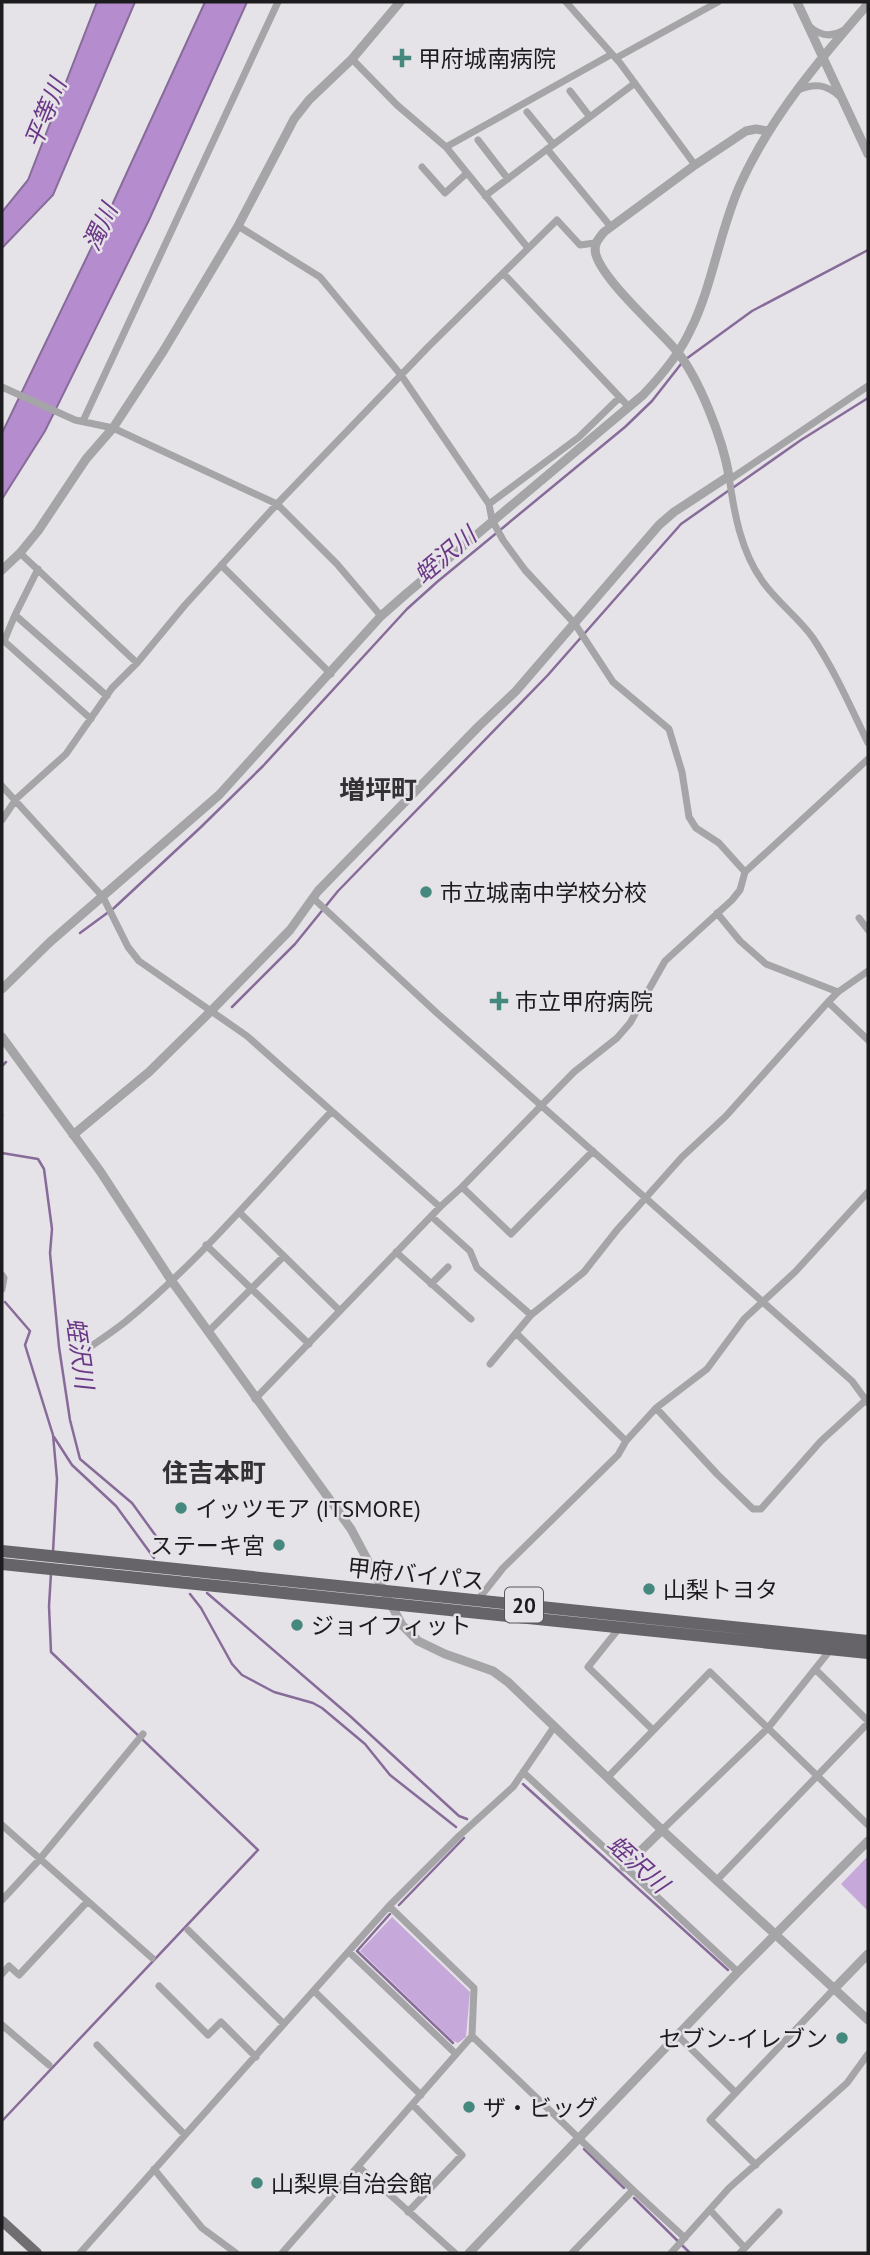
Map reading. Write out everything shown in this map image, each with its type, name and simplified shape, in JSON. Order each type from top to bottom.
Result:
[{"type":"highway","name":"甲府バイパス","points":[[4,1558],[388,1598],[617,1628],[868,1653]]},
{"type":"highway","name":"甲府バイパス","points":[[388,1598],[477,1601],[868,1641]]},
{"type":"main road","points":[[2,2221],[37,2253]]},
{"type":"street","points":[[79,420],[278,2]]},
{"type":"street","points":[[2,570],[20,553],[59,502],[86,459],[113,428],[164,350],[237,226],[294,119],[309,100],[352,59],[400,2]]},
{"type":"street","points":[[566,2],[614,56],[695,165]]},
{"type":"street","points":[[446,147],[718,2]]},
{"type":"street","points":[[797,2],[868,154]]},
{"type":"street","points":[[489,503],[629,407],[682,359],[732,204],[768,131],[868,4]]},
{"type":"street","points":[[808,26],[825,35],[836,34],[847,28]]},
{"type":"street","points":[[352,59],[397,105],[446,147],[528,248]]},
{"type":"street","points":[[485,196],[635,83]]},
{"type":"street","points":[[798,90],[817,85],[832,89],[839,96]]},
{"type":"street","points":[[570,91],[590,117]]},
{"type":"street","points":[[527,112],[611,227]]},
{"type":"street","points":[[2,820],[16,799],[66,754],[107,696],[277,504],[401,375],[557,220],[580,245],[595,243],[611,227],[746,131],[768,131]]},
{"type":"street","points":[[478,141],[508,179]]},
{"type":"street","points":[[422,167],[444,193],[467,173]]},
{"type":"street","points":[[237,226],[320,277],[401,375],[489,503],[494,523],[525,570],[576,626],[613,682],[669,729],[682,772],[689,817],[696,828],[719,843],[745,872]]},
{"type":"street","points":[[595,243],[595,253],[605,273],[682,359],[694,378],[726,458],[737,526],[755,568],[764,583],[823,652],[868,743]]},
{"type":"street","points":[[503,274],[629,407]]},
{"type":"street","points":[[74,1135],[149,1072],[290,930],[315,899],[576,626],[659,525],[674,512],[729,479],[868,386]]},
{"type":"street","points":[[2,387],[79,420],[113,428],[277,504],[337,564],[381,617]]},
{"type":"street","points":[[2,989],[50,942],[105,901],[219,795],[381,617],[494,523],[592,431],[619,398]]},
{"type":"street","points":[[20,553],[137,663]]},
{"type":"street","points":[[221,565],[331,674]]},
{"type":"street","points":[[37,569],[4,641],[91,719]]},
{"type":"street","points":[[15,615],[107,696]]},
{"type":"street","points":[[256,1399],[431,1216],[574,1072],[617,1038],[630,1023],[665,961],[740,890],[745,872],[868,759]]},
{"type":"street","points":[[2,786],[105,901],[128,947],[139,961],[247,1036],[440,1207]]},
{"type":"street","points":[[315,899],[438,1014],[852,1381],[867,1400],[810,1452],[761,1509],[753,1508],[717,1474],[656,1408]]},
{"type":"street","points":[[717,913],[740,942],[766,964],[838,992]]},
{"type":"street","points":[[859,918],[868,930]]},
{"type":"street","points":[[491,1364],[531,1315],[584,1272],[687,1151],[739,1102],[828,1002],[868,971]]},
{"type":"street","points":[[828,1002],[868,1040]]},
{"type":"street","points":[[2,1037],[74,1135],[171,1280],[351,1529],[402,1625],[418,1641],[493,1671],[868,2020]]},
{"type":"street","points":[[81,1353],[125,1321],[171,1280],[239,1212],[331,1112]]},
{"type":"street","points":[[462,1187],[511,1234],[593,1151]]},
{"type":"street","points":[[477,1601],[521,1550],[618,1455],[626,1441],[656,1408],[707,1369],[725,1343],[761,1303],[795,1272],[868,1192]]},
{"type":"street","points":[[239,1212],[340,1311]]},
{"type":"street","points":[[431,1216],[470,1251],[477,1268],[531,1315]]},
{"type":"street","points":[[206,1245],[309,1344]]},
{"type":"street","points":[[396,1252],[471,1320]]},
{"type":"street","points":[[208,1332],[284,1256]]},
{"type":"street","points":[[431,1284],[448,1267]]},
{"type":"street","points":[[2,1275],[2,1289]]},
{"type":"street","points":[[517,1334],[626,1441]]},
{"type":"street","points":[[617,1628],[588,1667],[653,1730]]},
{"type":"street","points":[[624,1867],[768,1728],[832,1649]]},
{"type":"street","points":[[717,1880],[868,1722],[816,1670]]},
{"type":"street","points":[[608,1777],[710,1672],[868,1825]]},
{"type":"street","points":[[80,2253],[389,1906],[513,1787],[554,1727]]},
{"type":"street","points":[[2,1900],[39,1860],[143,1734]]},
{"type":"street","points":[[523,1772],[738,1972]]},
{"type":"street","points":[[2,1825],[152,1958]]},
{"type":"street","points":[[469,2253],[738,1972],[868,1841]]},
{"type":"street","points":[[2,1974],[9,1966],[19,1975],[87,1902]]},
{"type":"street","points":[[282,2253],[472,2036],[474,1988],[389,1906]]},
{"type":"street","points":[[188,1930],[284,2024]]},
{"type":"street","points":[[349,1952],[456,2054]]},
{"type":"street","points":[[756,2165],[710,2120],[868,1954]]},
{"type":"street","points":[[159,1986],[208,2035],[221,2022],[256,2057]]},
{"type":"street","points":[[314,1992],[421,2095]]},
{"type":"street","points":[[2,2025],[49,2065]]},
{"type":"street","points":[[472,2036],[580,2138],[682,2241]]},
{"type":"street","points":[[678,2036],[735,2092]]},
{"type":"street","points":[[97,2045],[185,2135]]},
{"type":"street","points":[[671,2253],[756,2165],[847,2083],[868,2054]]},
{"type":"street","points":[[408,2212],[462,2155],[413,2105]]},
{"type":"street","points":[[359,2167],[455,2253]]},
{"type":"street","points":[[154,2169],[202,2228],[236,2253]]},
{"type":"street","points":[[572,2253],[633,2190]]},
{"type":"street","points":[[710,2210],[743,2251],[779,2212]]},
{"type":"shaded area","points":[[97,2],[135,2],[53,195],[2,248],[2,212],[28,180]]},
{"type":"shaded area","points":[[205,2],[247,2],[149,220],[45,431],[2,499],[2,433],[112,205]]},
{"type":"shaded area","points":[[868,1856],[868,1911],[841,1884]]},
{"type":"shaded area","points":[[392,1917],[470,1992],[466,2037],[458,2043],[360,1951]]},
{"type":"waterway","name":"蛭沢川","points":[[686,359],[752,311],[868,250]]},
{"type":"waterway","name":"蛭沢川","points":[[80,933],[114,908],[263,766],[407,609],[625,427],[652,401],[681,364]]},
{"type":"waterway","points":[[734,487],[868,398]]},
{"type":"waterway","points":[[232,1007],[295,944],[338,891],[547,676],[681,524],[728,491]]},
{"type":"waterway","name":"蛭沢川","points":[[2,1066],[6,1062]]},
{"type":"waterway","name":"蛭沢川","points":[[2,1153],[38,1159],[44,1169],[52,1229],[50,1253],[59,1347],[70,1420],[80,1459],[132,1503],[169,1554]]},
{"type":"waterway","points":[[5,1302],[30,1331],[25,1345],[53,1435],[57,1479],[53,1552]]},
{"type":"waterway","points":[[54,1437],[72,1465],[116,1506],[154,1558]]},
{"type":"waterway","points":[[2,2121],[258,1850],[51,1652],[51,1573]]},
{"type":"waterway","name":"蛭沢川","points":[[207,1593],[350,1716],[459,1816],[467,1819]]},
{"type":"waterway","points":[[190,1594],[201,1608],[232,1664],[242,1675],[274,1692],[322,1708],[365,1744],[390,1775],[456,1827]]},
{"type":"waterway","name":"蛭沢川","points":[[523,1784],[728,1970]]},
{"type":"waterway","points":[[399,1905],[464,1838]]},
{"type":"waterway","points":[[390,1914],[357,1951],[453,2043]]},
{"type":"waterway","points":[[584,2149],[624,2188]]},
{"type":"waterway","points":[[634,2198],[690,2253]]},
{"type":"place","name":"甲府城南病院","points":[[402,58]]},
{"type":"place","name":"市立城南中学校分校","points":[[426,892]]},
{"type":"place","name":"市立甲府病院","points":[[499,1001]]},
{"type":"place","name":"イッツモア (ITSMORE)","points":[[181,1508]]},
{"type":"place","name":"ステーキ宮","points":[[279,1545]]},
{"type":"place","name":"山梨トヨタ","points":[[649,1589]]},
{"type":"place","name":"ジョイフィット","points":[[297,1625]]},
{"type":"place","name":"セブン-イレブン","points":[[842,2038]]},
{"type":"place","name":"ザ・ビッグ","points":[[469,2107]]},
{"type":"place","name":"山梨県自治会館","points":[[257,2183]]},
{"type":"district","name":"増坪町","points":[[378,789]]},
{"type":"district","name":"住吉本町","points":[[214,1472]]},
{"type":"water label","name":"平等川","points":[[45,113]]},
{"type":"water label","name":"濁川","points":[[100,227]]}]
